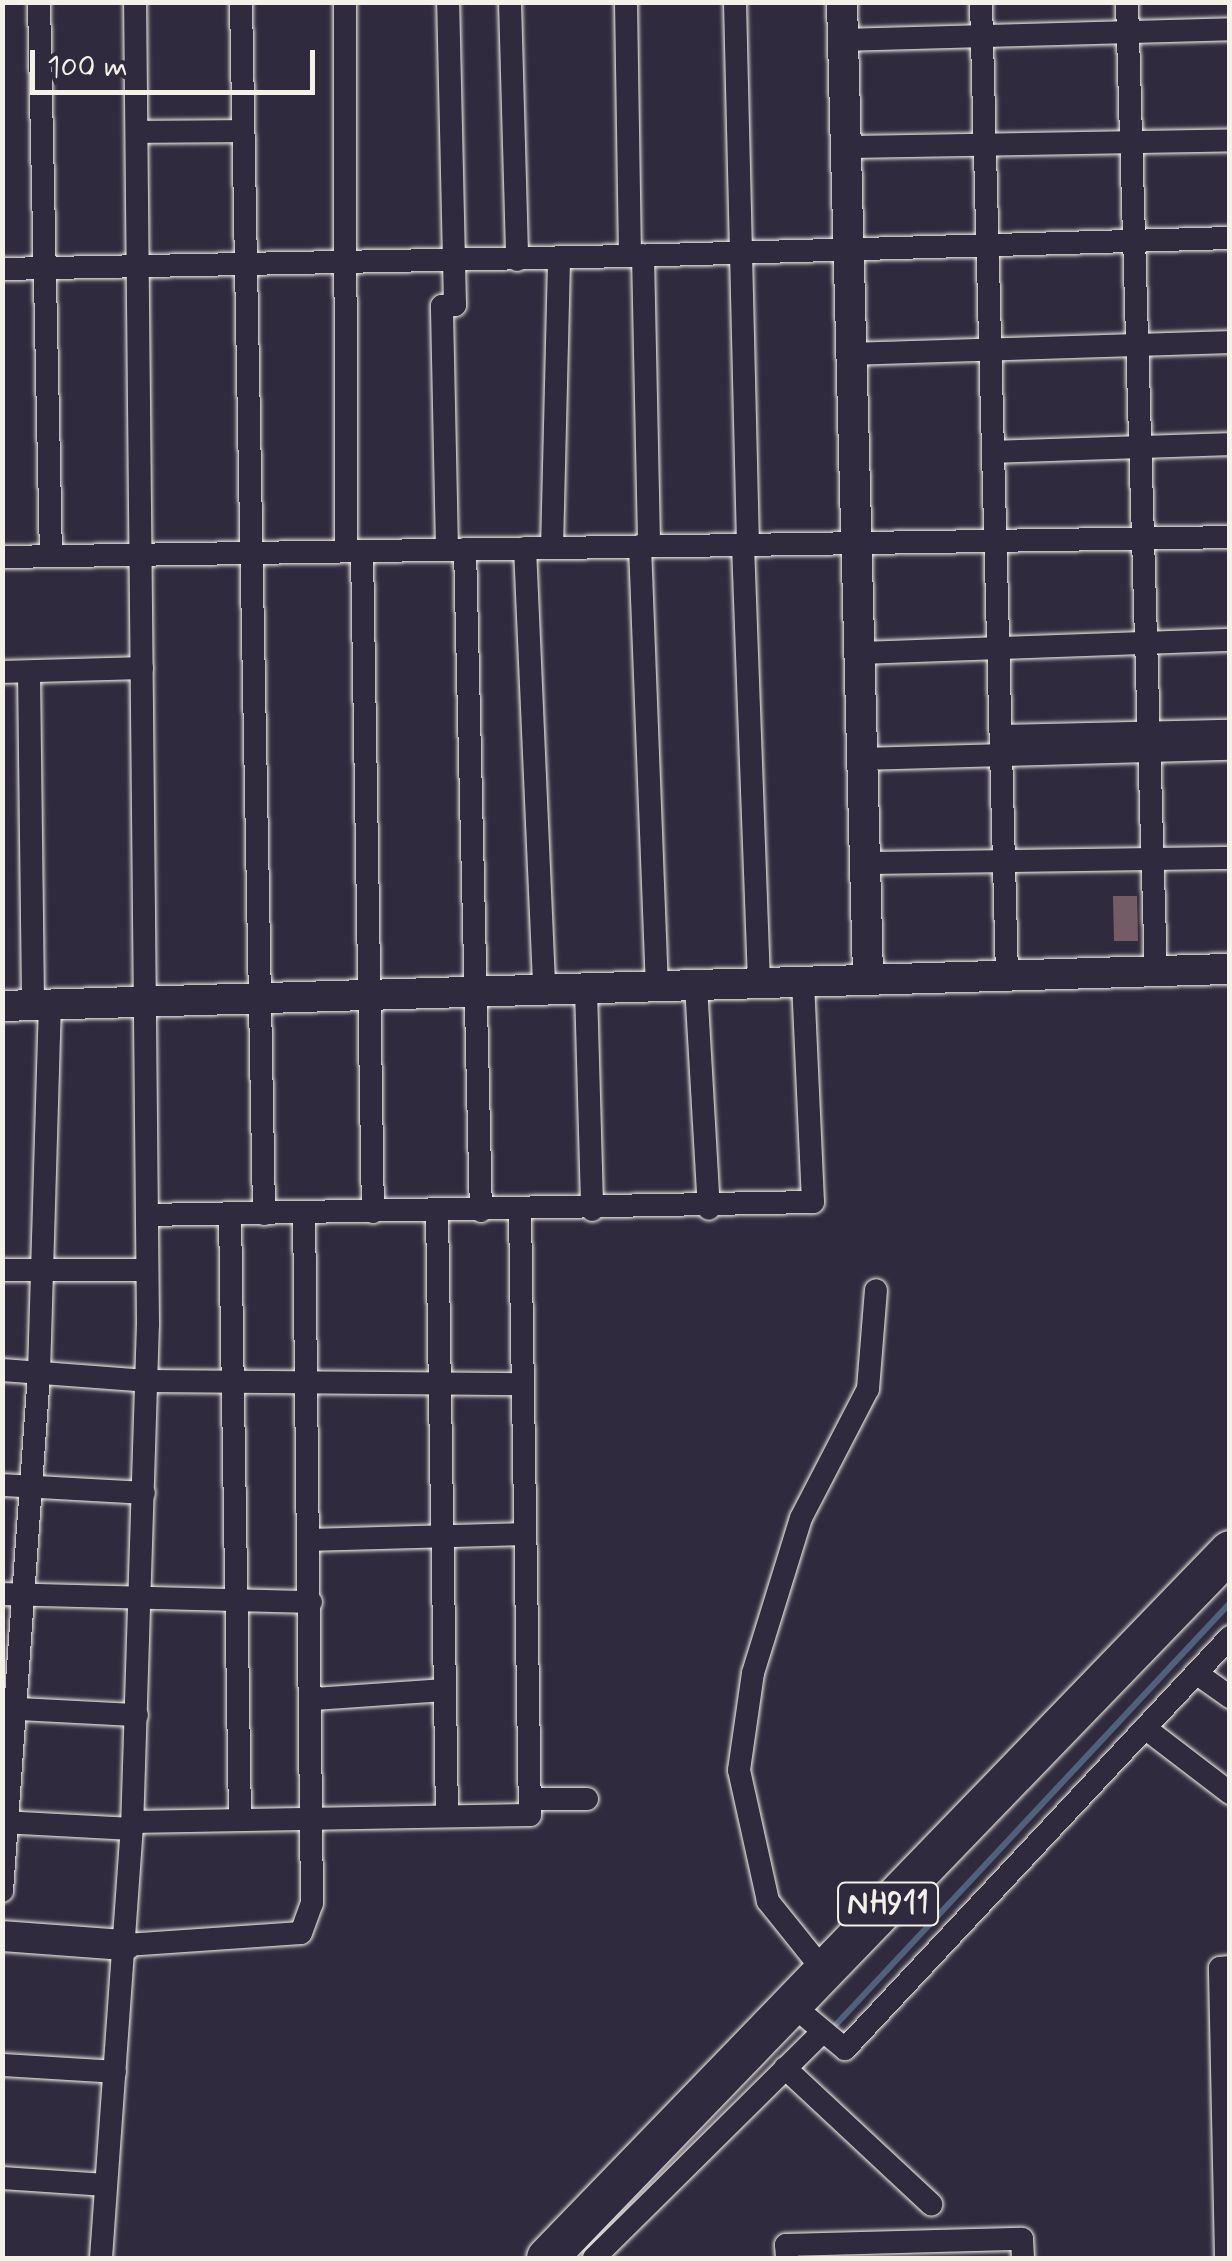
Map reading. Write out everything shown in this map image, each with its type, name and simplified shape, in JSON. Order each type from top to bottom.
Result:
[{"type":"highway","name":"NH911","points":[[547,2258],[1230,1551]]},
{"type":"street","points":[[38,2],[51,556]]},
{"type":"street","points":[[101,2258],[132,1826],[142,1600],[148,1270],[134,2]]},
{"type":"street","points":[[242,2],[264,1214]]},
{"type":"street","points":[[346,2],[354,551],[370,997],[373,1212]]},
{"type":"street","points":[[448,2],[455,306],[442,306],[456,549],[481,1211]]},
{"type":"street","points":[[510,2],[517,260]]},
{"type":"street","points":[[626,2],[656,986]]},
{"type":"street","points":[[734,2],[758,982]]},
{"type":"street","points":[[842,2],[868,977]]},
{"type":"street","points":[[982,2],[1007,974]]},
{"type":"street","points":[[1127,2],[1127,146],[1149,538],[1156,971]]},
{"type":"street","points":[[843,40],[982,32],[1230,28]]},
{"type":"street","points":[[137,132],[243,131]]},
{"type":"street","points":[[848,147],[983,142],[1127,146],[1230,140]]},
{"type":"street","points":[[2,269],[559,261],[636,255],[1230,238]]},
{"type":"street","points":[[552,548],[559,261]]},
{"type":"street","points":[[851,354],[989,346],[1230,342]]},
{"type":"street","points":[[994,452],[1230,444]]},
{"type":"street","points":[[2,557],[1230,536]]},
{"type":"street","points":[[526,548],[544,991]]},
{"type":"street","points":[[857,654],[998,653],[1230,640]]},
{"type":"street","points":[[2,672],[142,668]]},
{"type":"street","points":[[2,1891],[11,1594],[30,1488],[42,1270],[28,1006],[29,672]]},
{"type":"street","points":[[860,760],[1001,744],[1153,740],[1230,731]]},
{"type":"street","points":[[1153,740],[1230,749]]},
{"type":"street","points":[[864,863],[1230,858]]},
{"type":"street","points":[[28,1006],[475,994],[868,977],[1230,969]]},
{"type":"street","points":[[147,1215],[709,1209],[813,1202],[803,980]]},
{"type":"street","points":[[696,985],[709,1209]]},
{"type":"street","points":[[586,990],[592,1210]]},
{"type":"street","points":[[4,1822],[132,1826],[530,1814],[520,1211]]},
{"type":"street","points":[[437,1212],[447,1816]]},
{"type":"street","points":[[2,1936],[126,1945],[300,1933],[318,1819],[304,1213]]},
{"type":"street","points":[[230,1214],[240,1820]]},
{"type":"street","points":[[2,1270],[148,1270]]},
{"type":"street","points":[[824,1971],[768,1901],[739,1770],[753,1673],[801,1518],[868,1388],[876,1290]]},
{"type":"street","points":[[2,1370],[146,1381],[523,1384]]},
{"type":"street","points":[[2,1485],[144,1494]]},
{"type":"street","points":[[309,1540],[525,1534]]},
{"type":"street","points":[[11,1594],[311,1602]]},
{"type":"street","points":[[791,2004],[845,2049],[1230,1638]]},
{"type":"street","points":[[1196,1673],[1230,1696]]},
{"type":"street","points":[[314,1699],[445,1690]]},
{"type":"street","points":[[8,1709],[137,1715]]},
{"type":"street","points":[[1145,1728],[1230,1793]]},
{"type":"street","points":[[530,1799],[587,1799]]},
{"type":"street","points":[[1227,2247],[1220,1968],[1230,1968]]},
{"type":"street","points":[[594,2258],[823,2031]]},
{"type":"street","points":[[2,2064],[115,2072]]},
{"type":"street","points":[[785,2068],[931,2204]]},
{"type":"street","points":[[2,2178],[106,2186]]},
{"type":"street","points":[[787,2258],[786,2245],[909,2250],[1022,2239],[1023,2258]]},
{"type":"building","points":[[1113,896],[1137,896],[1138,941],[1114,941]]},
{"type":"waterway","points":[[830,2031],[1230,1603]]}]
